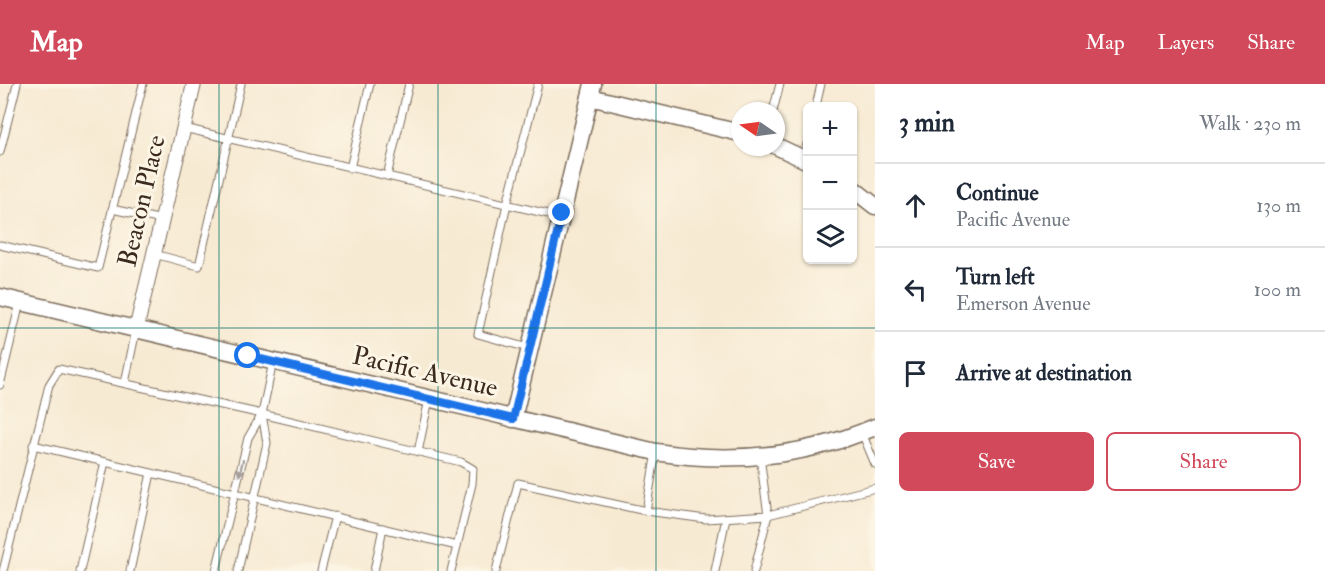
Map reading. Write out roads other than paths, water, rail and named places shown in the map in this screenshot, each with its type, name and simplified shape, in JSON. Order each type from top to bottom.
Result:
[{"type":"street","name":"Beacon Place","points":[[136,330],[194,84]]},
{"type":"street","points":[[513,419],[591,90],[731,130]]},
{"type":"street","points":[[785,150],[803,158]]},
{"type":"street","points":[[857,192],[875,206]]},
{"type":"street","name":"Pacific Avenue","points":[[0,297],[656,453],[725,459],[760,457],[825,445],[868,430]]},
{"type":"lane","points":[[0,152],[17,84]]},
{"type":"lane","points":[[0,245],[98,268],[143,84]]},
{"type":"lane","points":[[154,254],[200,266],[242,84]]},
{"type":"lane","points":[[350,168],[370,84]]},
{"type":"lane","points":[[387,176],[409,84]]},
{"type":"lane","points":[[530,348],[478,334],[507,204],[538,84]]},
{"type":"lane","points":[[775,102],[780,84]]},
{"type":"lane","points":[[817,102],[821,84]]},
{"type":"lane","points":[[184,128],[561,217]]},
{"type":"lane","points":[[112,209],[162,220]]},
{"type":"lane","points":[[0,385],[21,302]]},
{"type":"lane","points":[[124,383],[136,330]]},
{"type":"lane","points":[[216,571],[248,438],[262,414],[273,362]]},
{"type":"lane","points":[[3,571],[48,385],[59,369],[462,462],[473,469],[472,484],[451,571]]},
{"type":"lane","points":[[418,452],[429,399]]},
{"type":"lane","points":[[238,571],[267,443],[262,414]]},
{"type":"lane","points":[[868,430],[875,464]]},
{"type":"lane","points":[[33,445],[457,546]]},
{"type":"lane","points":[[646,511],[656,453]]},
{"type":"lane","points":[[754,571],[768,515],[760,457]]},
{"type":"lane","points":[[80,571],[105,462]]},
{"type":"lane","points":[[130,571],[152,473]]},
{"type":"lane","points":[[496,571],[518,483],[646,511],[706,519],[768,515],[875,488]]},
{"type":"lane","points":[[321,571],[335,516]]},
{"type":"lane","points":[[715,571],[726,518]]},
{"type":"lane","points":[[374,571],[383,528]]}]
